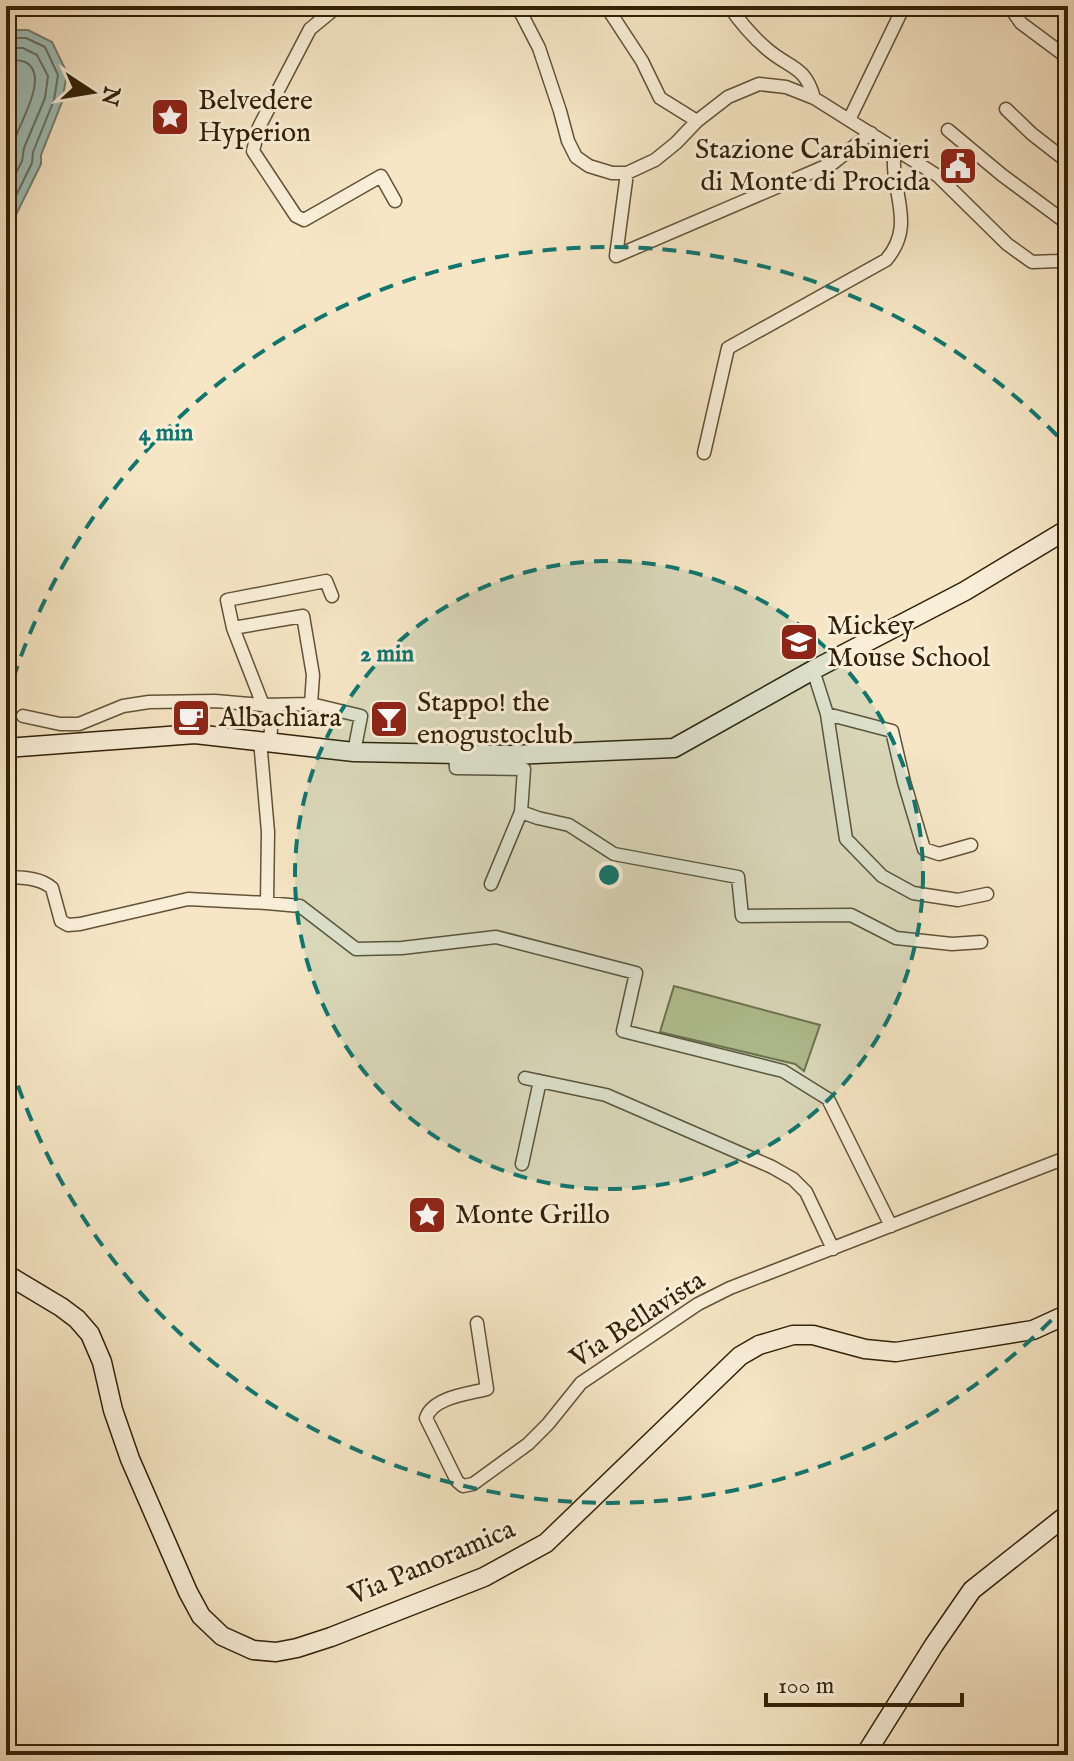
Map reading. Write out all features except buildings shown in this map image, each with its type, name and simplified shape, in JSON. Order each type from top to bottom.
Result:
[{"type":"street","points":[[338,6],[310,29],[259,127],[253,151],[296,216],[304,220],[381,176],[395,201]]},
{"type":"street","points":[[515,6],[539,48],[568,141],[576,157],[589,166],[612,173],[627,173],[655,160],[728,97],[759,84],[786,87],[814,98],[938,176],[1007,244],[1032,262],[1068,258]]},
{"type":"street","points":[[606,6],[642,61],[660,98],[697,121]]},
{"type":"street","points":[[729,6],[739,21],[768,50],[804,74],[814,98]]},
{"type":"street","points":[[849,120],[904,6]]},
{"type":"street","points":[[1009,6],[1021,23],[1068,58]]},
{"type":"street","points":[[1006,109],[1068,162]]},
{"type":"street","points":[[948,130],[1068,224]]},
{"type":"street","points":[[627,173],[616,256],[833,163],[871,133]]},
{"type":"street","points":[[704,453],[728,348],[886,260],[895,250],[901,235],[902,219],[893,162],[895,149]]},
{"type":"street","points":[[6,748],[195,734],[354,752],[512,755],[674,748],[813,670],[965,591],[1068,529]]},
{"type":"street","points":[[267,903],[265,740],[268,705],[233,628],[227,600],[326,581],[332,596]]},
{"type":"street","points":[[233,628],[303,616],[313,675],[311,704]]},
{"type":"street","points":[[813,670],[827,714],[846,839],[882,876],[913,893],[958,900],[987,894]]},
{"type":"street","points":[[23,716],[60,724],[79,724],[123,706],[149,702],[311,704],[361,716],[354,752]]},
{"type":"street","points":[[827,714],[892,731],[924,849],[939,854],[971,845]]},
{"type":"street","points":[[455,753],[456,768],[524,769],[521,812],[491,884]]},
{"type":"street","points":[[521,812],[569,825],[614,854],[738,877],[742,916],[851,915],[896,938],[952,944],[981,942]]},
{"type":"street","points":[[6,877],[35,879],[49,885],[61,921],[68,925],[188,899],[267,903],[300,906],[356,949],[402,948],[496,937],[636,973],[623,1031],[783,1071],[828,1099],[891,1226]]},
{"type":"street","points":[[525,1078],[606,1095],[772,1167],[793,1179],[806,1192],[833,1249]]},
{"type":"street","points":[[522,1164],[540,1081]]},
{"type":"street","name":"Via Bellavista","points":[[477,1323],[487,1389],[442,1402],[428,1412],[426,1418],[457,1481],[463,1486],[473,1484],[528,1444],[581,1383],[698,1304],[730,1288],[1068,1157]]},
{"type":"street","name":"Via Panoramica","points":[[6,1274],[61,1307],[90,1334],[102,1362],[113,1410],[130,1459],[201,1616],[222,1636],[253,1650],[276,1652],[331,1637],[484,1577],[546,1543],[740,1356],[759,1345],[793,1335],[813,1335],[865,1349],[896,1352],[1033,1330],[1068,1314]]},
{"type":"street","points":[[865,1755],[972,1590],[1068,1514]]},
{"type":"green space","points":[[674,986],[820,1025],[804,1071],[795,1064],[660,1032]]},
{"type":"water","points":[[6,30],[28,30],[52,42],[67,73],[62,102],[41,155],[41,164],[6,235]]},
{"type":"place","name":"Belvedere Hyperion","points":[[170,117]]},
{"type":"place","name":"Stazione Carabinieri di Monte di Procida","points":[[958,166]]},
{"type":"place","name":"Mickey Mouse School","points":[[799,642]]},
{"type":"place","name":"Albachiara","points":[[191,718]]},
{"type":"place","name":"Stappo! the enogustoclub","points":[[389,719]]},
{"type":"place","name":"Monte Grillo","points":[[427,1215]]}]
